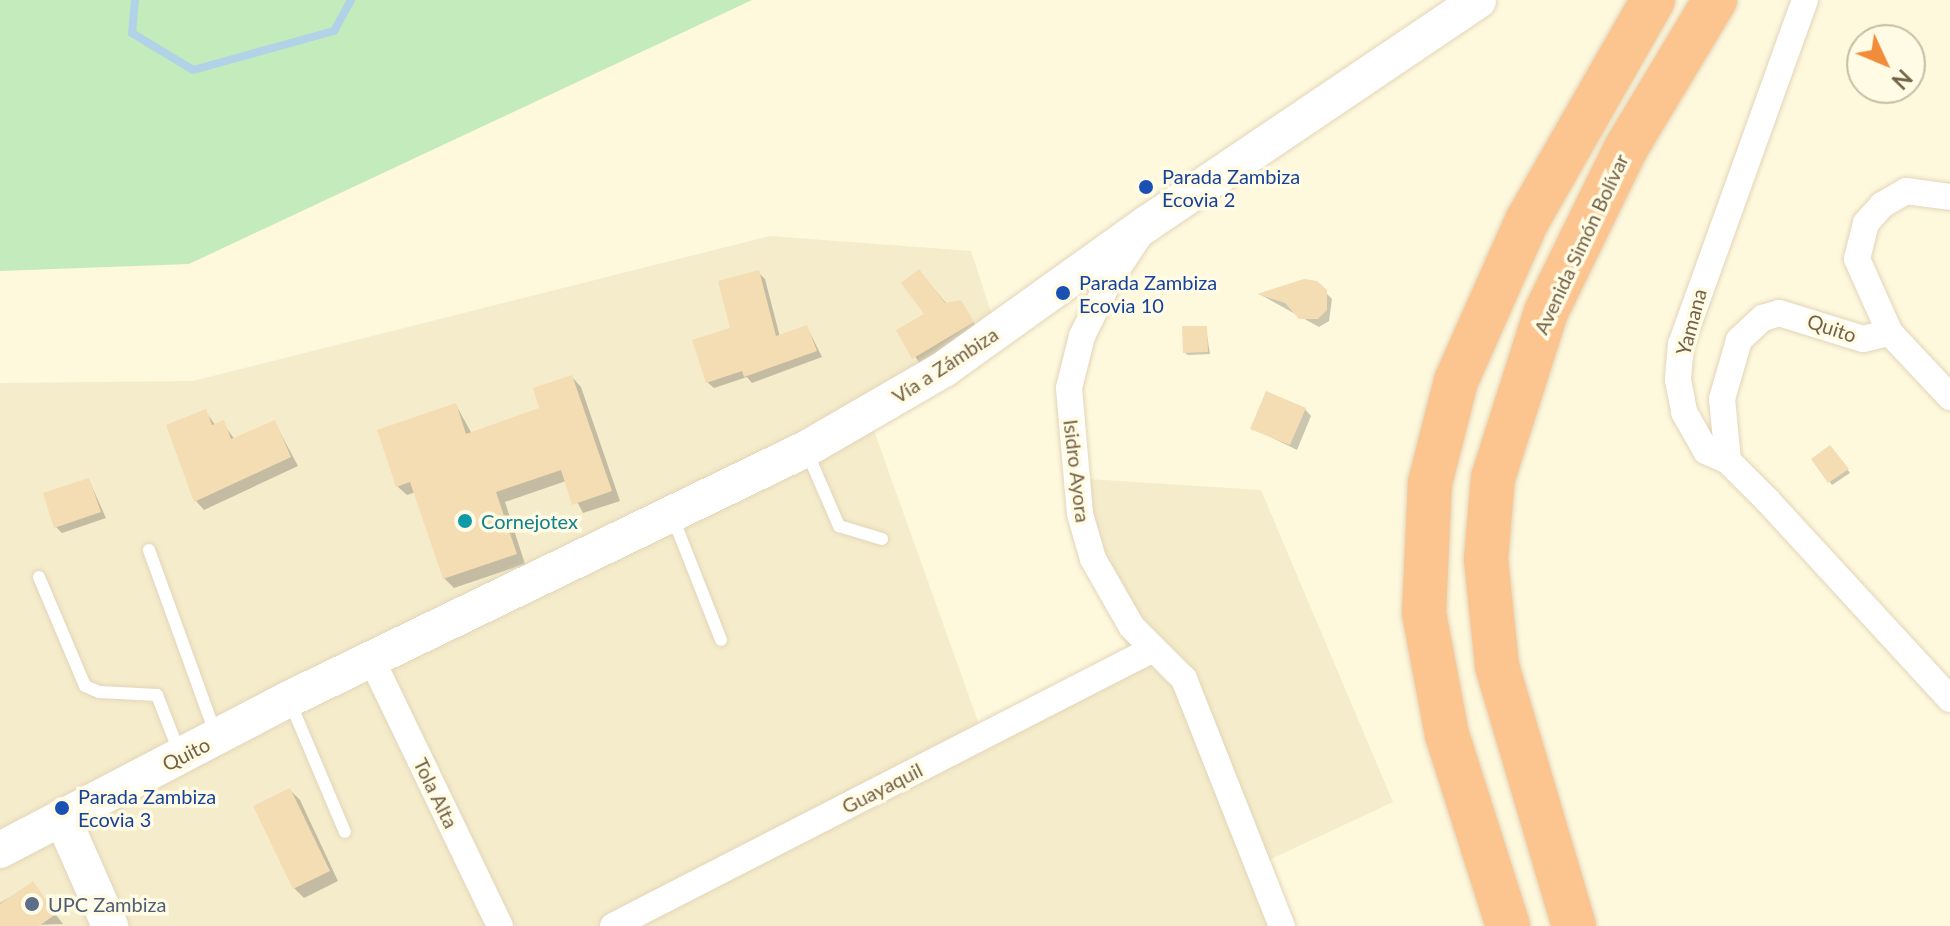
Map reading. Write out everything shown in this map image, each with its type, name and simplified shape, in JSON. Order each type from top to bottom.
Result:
[{"type":"highway","points":[[1508,926],[1447,735],[1424,613],[1430,483],[1456,381],[1527,221],[1653,0]]},
{"type":"highway","name":"Avenida Simón Bolívar","points":[[1574,926],[1497,666],[1486,559],[1493,478],[1546,312],[1626,148],[1715,0]]},
{"type":"street","name":"Vía a Zámbiza","points":[[372,660],[806,449],[944,369],[1148,223],[1478,0]]},
{"type":"street","name":"Yamana","points":[[1805,0],[1681,344],[1678,380],[1684,412],[1706,451],[1728,461],[1950,699]]},
{"type":"street","name":"Quito","points":[[1728,461],[1722,399],[1732,355],[1750,327],[1779,313],[1863,339],[1890,333],[1857,259],[1866,223],[1882,205],[1906,191],[1950,197]]},
{"type":"street","name":"Isidro Ayora","points":[[1148,223],[1095,309],[1069,388],[1080,514],[1093,559],[1151,650],[1169,660],[1184,679],[1282,926]]},
{"type":"street","points":[[1890,333],[1950,397]]},
{"type":"street","name":"Guayaquil","points":[[613,926],[1151,650]]},
{"type":"street","name":"Quito","points":[[0,850],[289,699],[372,660]]},
{"type":"street","name":"Tola Alta","points":[[372,660],[500,926]]},
{"type":"street","points":[[62,817],[110,926]]},
{"type":"lane","points":[[806,449],[839,526],[882,539]]},
{"type":"lane","points":[[672,515],[721,640]]},
{"type":"lane","points":[[149,550],[218,738]]},
{"type":"lane","points":[[39,577],[85,686],[99,692],[157,695],[181,757]]},
{"type":"lane","points":[[289,699],[345,832]]},
{"type":"shaded area","points":[[770,236],[971,251],[1001,343],[872,425],[980,727],[1128,651],[1088,559],[1088,479],[1261,490],[1393,802],[1258,865],[1285,926],[0,926],[0,383],[193,381]]},
{"type":"green space","points":[[0,0],[752,0],[189,264],[0,271]]},
{"type":"building","points":[[919,269],[945,303],[961,300],[974,322],[912,359],[896,330],[924,314],[901,283]]},
{"type":"building","points":[[759,270],[776,336],[807,325],[817,351],[744,377],[742,371],[706,383],[692,340],[730,328],[718,281]]},
{"type":"building","points":[[1304,279],[1317,281],[1327,290],[1327,310],[1318,319],[1299,319],[1285,303],[1257,294]]},
{"type":"building","points":[[1182,326],[1207,326],[1208,352],[1183,353]]},
{"type":"building","points":[[572,375],[612,491],[572,505],[561,470],[496,492],[517,554],[443,579],[410,482],[396,487],[377,430],[456,403],[466,434],[539,408],[533,388]]},
{"type":"building","points":[[1266,391],[1306,408],[1290,445],[1250,429]]},
{"type":"building","points":[[206,409],[212,425],[224,420],[231,439],[275,420],[291,457],[194,502],[166,425]]},
{"type":"building","points":[[1830,445],[1849,469],[1828,483],[1811,459]]},
{"type":"building","points":[[89,478],[101,512],[54,528],[43,493]]},
{"type":"building","points":[[290,788],[330,871],[293,889],[253,806]]},
{"type":"building","name":"UPC Zambiza","points":[[33,881],[56,914],[39,926],[0,926],[0,904]]},
{"type":"waterway","points":[[135,0],[132,33],[193,70],[334,31],[351,0]]},
{"type":"place","name":"Parada Zambiza Ecovia 2","points":[[1146,187]]},
{"type":"place","name":"Parada Zambiza Ecovia 10","points":[[1063,293]]},
{"type":"place","name":"Cornejotex","points":[[465,521]]},
{"type":"place","name":"Parada Zambiza Ecovia 3","points":[[62,808]]},
{"type":"place","name":"UPC Zambiza","points":[[32,904]]}]
